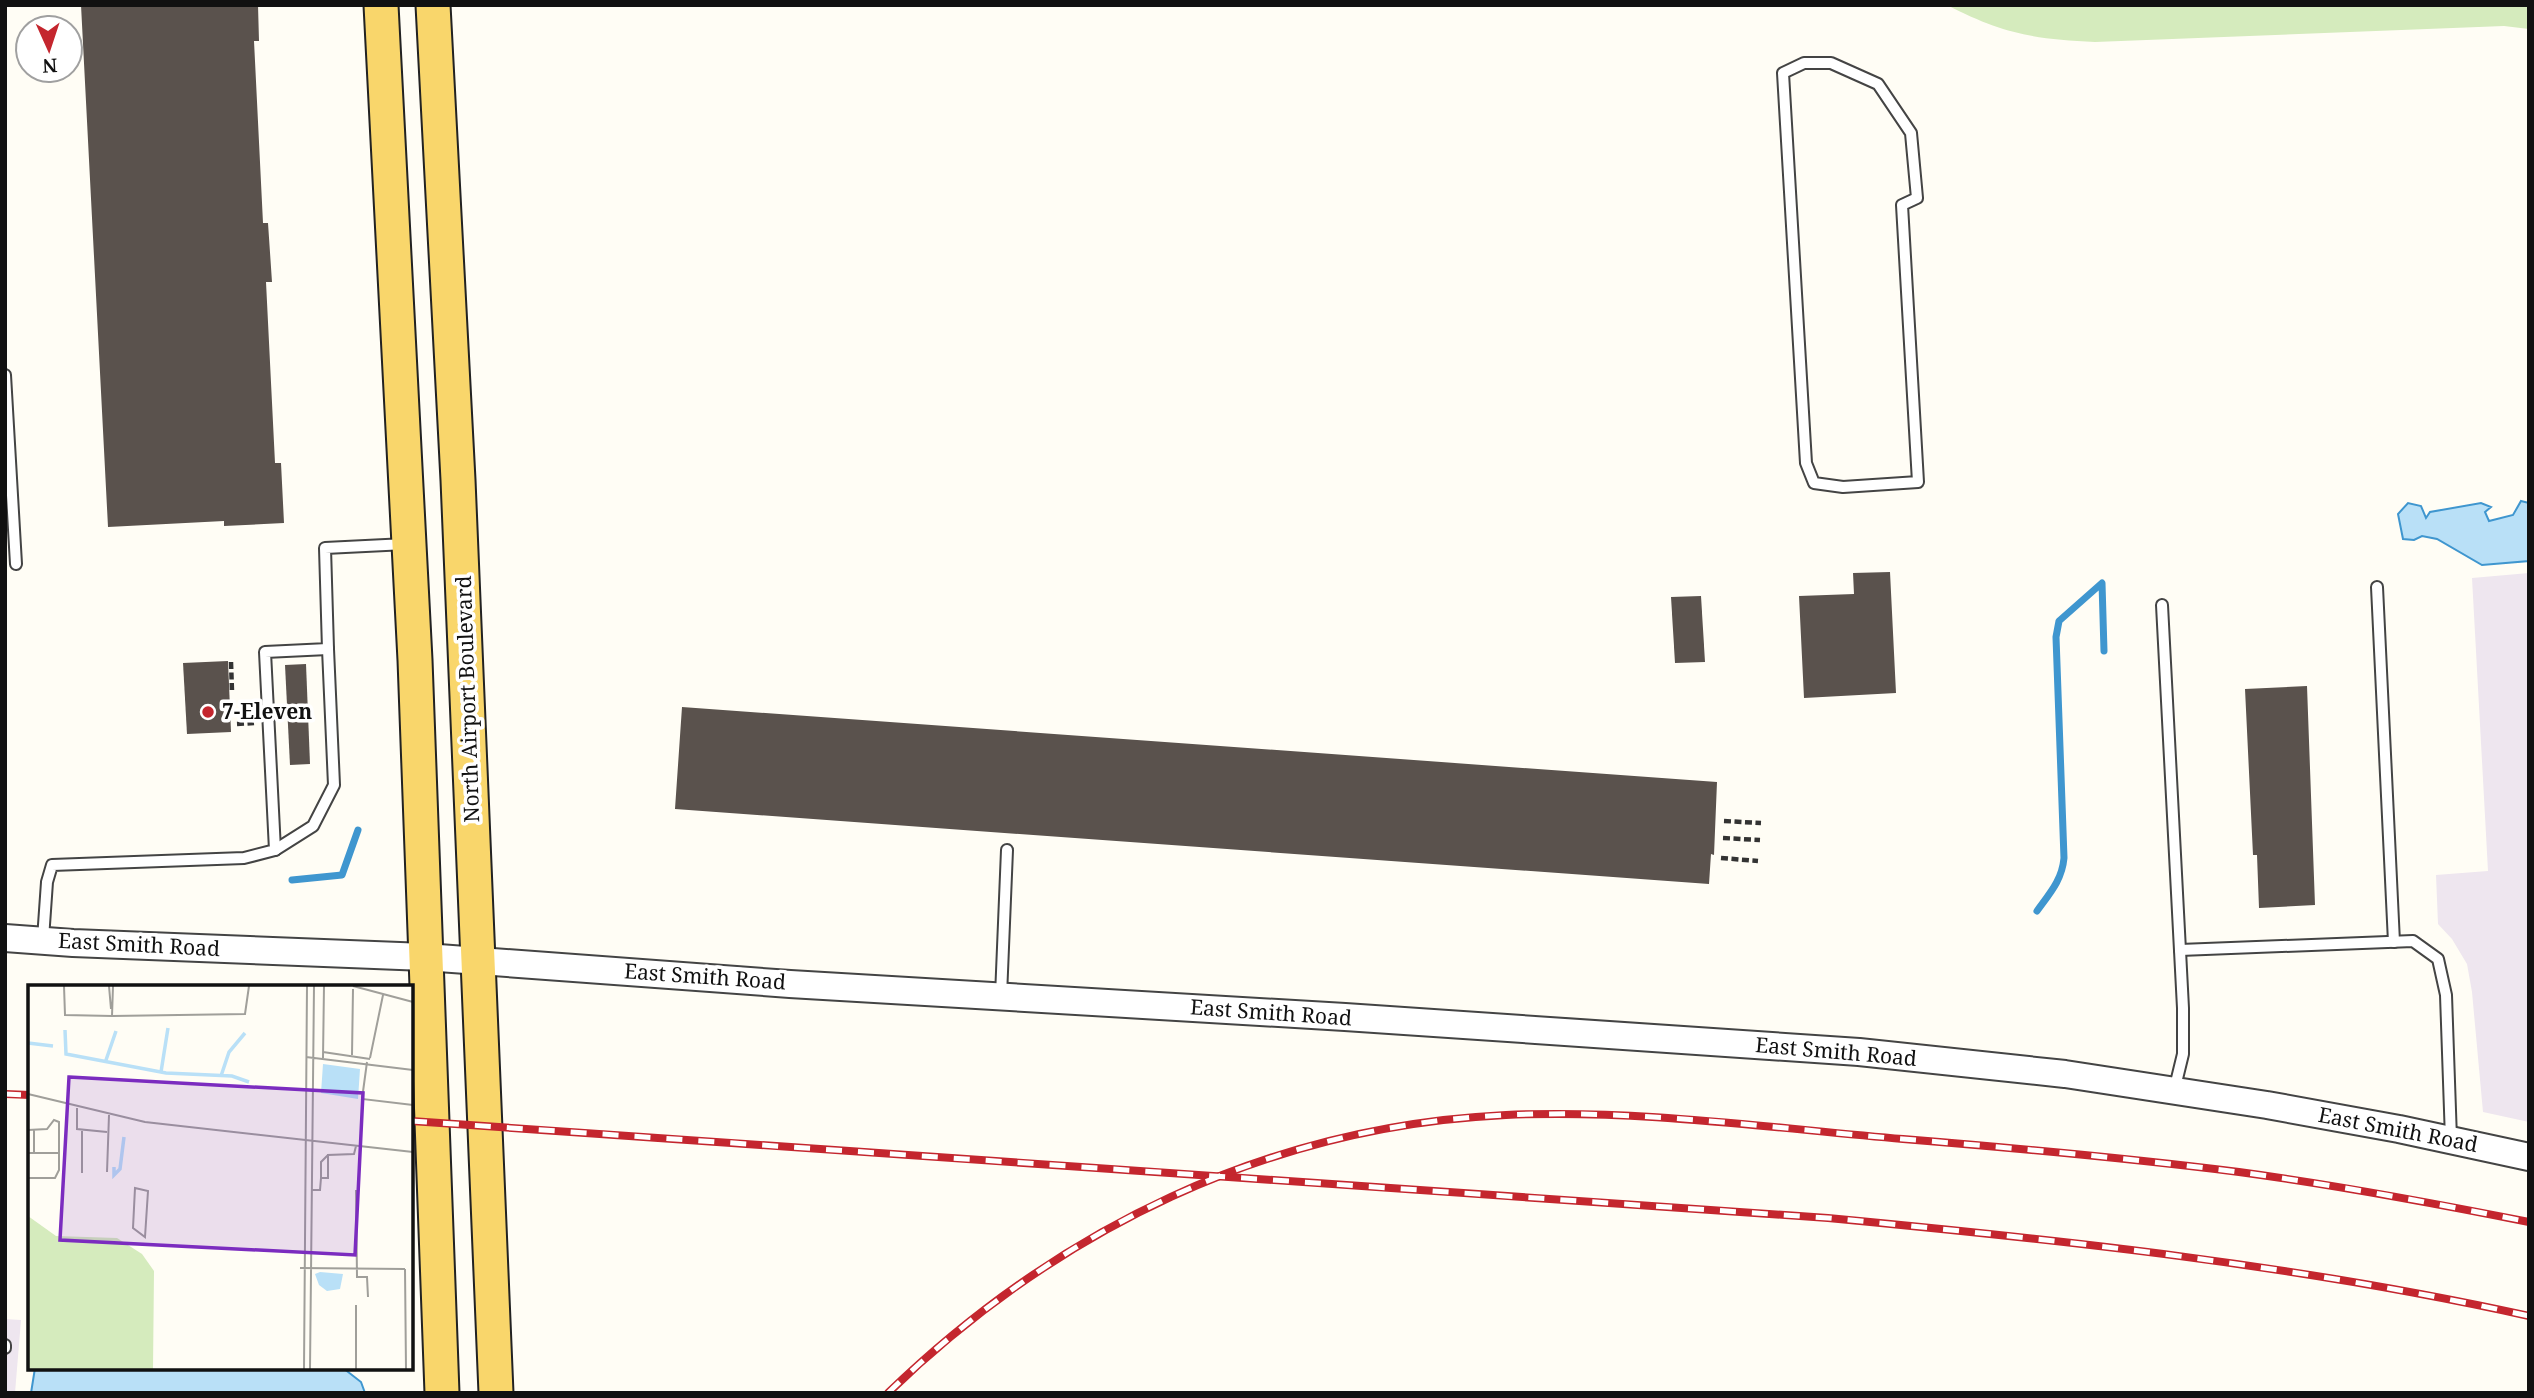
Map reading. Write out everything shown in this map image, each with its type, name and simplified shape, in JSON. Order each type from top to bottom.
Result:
[{"type":"main road","points":[[381,5],[409,544],[442,1393]]},
{"type":"main road","name":"North Airport Boulevard","points":[[433,5],[460,505],[496,1393]]},
{"type":"street","name":"East Smith Road","points":[[5,938],[425,957],[776,983],[1859,1052],[2065,1074],[2174,1091],[2372,1124],[2529,1157]]},
{"type":"lane","points":[[1804,63],[1831,63],[1878,83],[1911,133],[1917,198],[1902,205],[1918,482],[1843,487],[1814,483],[1806,463],[1783,74],[1804,63]]},
{"type":"lane","points":[[5,375],[16,564]]},
{"type":"lane","points":[[43,941],[47,882],[52,865],[244,858],[275,850],[313,826],[334,785],[325,548],[409,544]]},
{"type":"lane","points":[[2377,587],[2394,942]]},
{"type":"lane","points":[[2161,605],[2183,1008],[2183,1054],[2174,1091]]},
{"type":"lane","points":[[275,850],[265,652],[328,649]]},
{"type":"lane","points":[[1001,996],[1007,850]]},
{"type":"lane","points":[[2180,950],[2413,941],[2438,958],[2446,995],[2451,1140]]},
{"type":"path","points":[[231,662],[232,691]]},
{"type":"path","points":[[1724,821],[1761,823]]},
{"type":"path","points":[[1723,838],[1760,840]]},
{"type":"path","points":[[1721,858],[1758,862]]},
{"type":"shaded area","points":[[2529,573],[2529,1122],[2483,1112],[2467,964],[2452,939],[2438,924],[2436,875],[2488,871],[2472,578]]},
{"type":"shaded area","points":[[5,1319],[21,1320],[15,1393],[5,1393]]},
{"type":"green space","points":[[1947,5],[2529,5],[2529,29],[2504,26],[2095,42],[2036,37],[2002,29]]},
{"type":"water","points":[[2521,501],[2529,503],[2529,561],[2482,565],[2437,539],[2422,536],[2414,540],[2403,539],[2398,514],[2408,503],[2421,506],[2426,518],[2430,512],[2481,503],[2491,507],[2485,512],[2489,521],[2513,515]]},
{"type":"water","points":[[35,1370],[346,1370],[361,1382],[365,1393],[31,1393]]},
{"type":"building","points":[[81,5],[258,5],[259,41],[254,41],[263,223],[268,223],[272,282],[266,282],[275,463],[281,463],[284,523],[224,526],[224,521],[108,527],[84,63],[84,14],[81,14]]},
{"type":"building","points":[[1890,572],[1896,693],[1804,698],[1799,596],[1854,594],[1853,573]]},
{"type":"building","points":[[1701,596],[1705,662],[1675,663],[1671,597]]},
{"type":"building","name":"7-Eleven","points":[[228,661],[231,732],[187,734],[183,663]]},
{"type":"building","points":[[306,664],[310,764],[290,765],[285,665]]},
{"type":"building","points":[[2307,686],[2315,905],[2259,908],[2257,855],[2253,855],[2245,689]]},
{"type":"building","points":[[682,707],[1717,782],[1714,855],[1711,854],[1709,884],[675,809]]},
{"type":"waterway","points":[[2037,911],[2058,880],[2064,858],[2056,637],[2059,621],[2102,583],[2104,651]]},
{"type":"waterway","points":[[292,880],[342,875],[358,830]]},
{"type":"railway","points":[[5,1094],[28,1095]]},
{"type":"railway","points":[[888,1393],[954,1334],[1023,1282],[1095,1236],[1172,1197],[1251,1165],[1333,1140],[1418,1123],[1506,1115],[1556,1114],[1655,1117],[1754,1125],[2239,1172],[2529,1222]]},
{"type":"railway","points":[[413,1121],[1828,1218],[2092,1245],[2267,1268],[2529,1316]]},
{"type":"place","name":"7-Eleven","points":[[208,712]]}]
